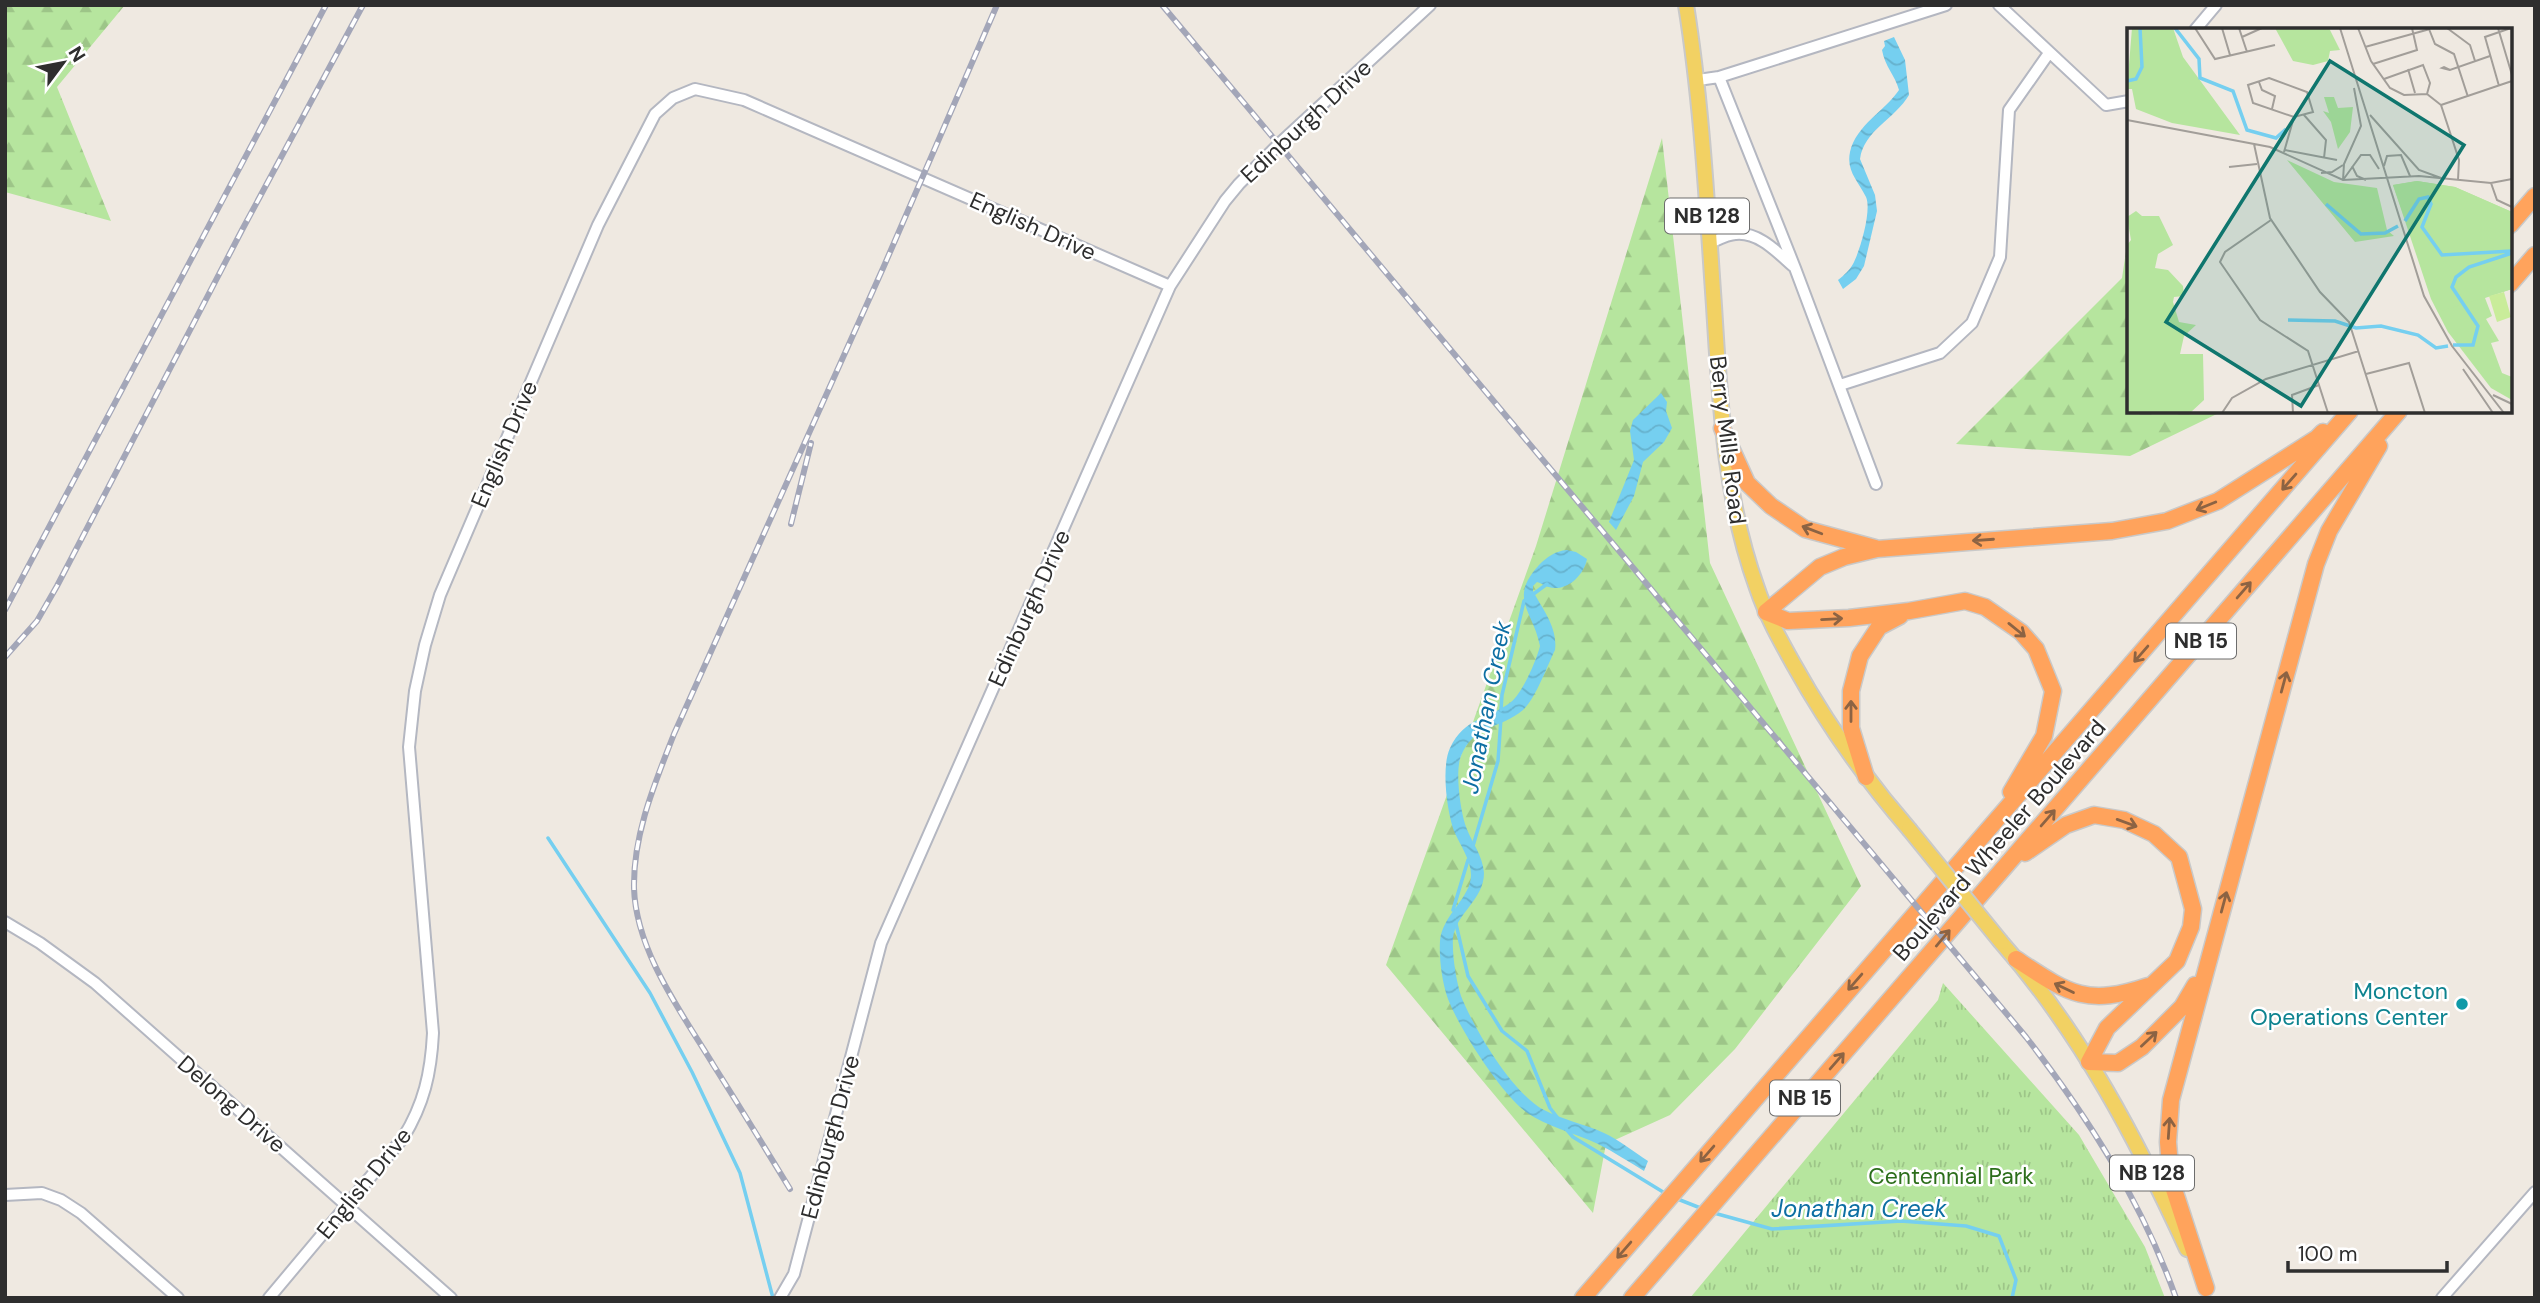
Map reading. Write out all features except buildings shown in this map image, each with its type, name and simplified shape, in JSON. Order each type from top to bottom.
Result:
[{"type":"highway","points":[[2512,223],[2535,196]]},
{"type":"highway","points":[[2512,282],[2535,256]]},
{"type":"highway","points":[[1996,818],[2043,736],[2053,691],[2036,649],[2021,632],[1985,607],[1965,601],[1849,618],[1788,621],[1766,612],[1820,567],[1844,557],[1877,549],[2112,531],[2167,521],[2218,501],[2317,438],[2340,413]]},
{"type":"highway","name":"Boulevard Wheeler Boulevard","points":[[1583,1298],[2348,413]]},
{"type":"highway","name":"Boulevard Wheeler Boulevard","points":[[1632,1298],[2398,413]]},
{"type":"highway","points":[[2208,1293],[2171,1180],[2168,1142],[2171,1100],[2316,564],[2329,531],[2399,413]]},
{"type":"highway","points":[[1722,428],[1747,483],[1771,506],[1805,528],[1877,549]]},
{"type":"highway","points":[[1866,777],[1851,727],[1851,691],[1860,656],[1879,627],[1909,611]]},
{"type":"highway","points":[[2002,869],[2066,825],[2094,815],[2124,820],[2154,834],[2179,857],[2193,909],[2191,928],[2177,961],[2107,1028],[2089,1062],[2118,1063],[2141,1046],[2182,1007],[2205,967]]},
{"type":"highway","points":[[2016,959],[2073,993],[2099,997],[2123,994],[2154,984]]},
{"type":"main road","name":"Berry Mills Road","points":[[1686,5],[1698,80],[1722,428],[1732,501],[1744,548],[1766,612],[1811,697],[1843,747],[2016,959]]},
{"type":"main road","name":"NB 128","points":[[2016,959],[2052,1006],[2129,1127],[2208,1293]]},
{"type":"street","name":"Edinburgh Drive","points":[[780,1298],[794,1274],[881,943],[1170,286],[1239,184],[1430,5]]},
{"type":"street","points":[[1698,80],[1719,77],[1946,5]]},
{"type":"street","points":[[1999,5],[2106,105],[2127,101]]},
{"type":"street","points":[[2197,28],[2216,5]]},
{"type":"street","points":[[1840,385],[1940,353],[1972,323],[2000,257],[2009,110],[2049,54]]},
{"type":"street","points":[[1719,77],[1877,484]]},
{"type":"street","name":"English Drive","points":[[269,1298],[403,1138],[425,1094],[431,1066],[433,1033],[409,747],[415,691],[432,616],[598,225],[654,114],[673,98],[695,89],[744,100],[1170,286]]},
{"type":"street","points":[[1710,243],[1735,233],[1755,237],[1774,248],[1795,268]]},
{"type":"street","name":"Delong Drive","points":[[5,922],[40,943],[95,983],[451,1298]]},
{"type":"street","points":[[2442,1298],[2535,1192]]},
{"type":"street","points":[[5,1195],[42,1193],[61,1200],[81,1213],[178,1298]]},
{"type":"green space","points":[[5,5],[125,5],[57,87],[111,221],[5,192]]},
{"type":"green space","points":[[1662,138],[1710,563],[1861,886],[1735,1049],[1670,1115],[1606,1144],[1593,1213],[1386,965],[1536,546]]},
{"type":"green space","points":[[2127,245],[2127,413],[2219,413],[2130,456],[1956,444],[2122,278]]},
{"type":"green space","name":"Centennial Park","points":[[1943,983],[2079,1135],[2145,1247],[2165,1298],[1690,1298],[1938,1000]]},
{"type":"water","points":[[1894,37],[1905,60],[1909,95],[1867,140],[1863,149],[1860,159],[1875,195],[1877,211],[1864,266],[1856,279],[1843,289],[1838,280],[1850,269],[1856,258],[1867,211],[1866,197],[1851,170],[1850,152],[1864,126],[1899,90],[1882,50],[1884,41]]},
{"type":"water","points":[[1661,393],[1667,402],[1666,411],[1672,428],[1664,442],[1643,462],[1634,496],[1616,530],[1609,522],[1634,460],[1630,431],[1633,420]]},
{"type":"water","points":[[1567,550],[1587,559],[1575,580],[1560,588],[1537,582],[1533,586],[1533,591],[1552,627],[1555,642],[1555,650],[1537,690],[1528,705],[1515,716],[1473,738],[1466,746],[1459,763],[1461,808],[1484,873],[1480,891],[1455,929],[1454,960],[1459,990],[1467,1010],[1496,1059],[1520,1090],[1544,1110],[1597,1130],[1621,1143],[1648,1161],[1644,1171],[1598,1144],[1534,1117],[1516,1103],[1493,1076],[1462,1027],[1448,999],[1441,970],[1442,932],[1466,891],[1471,875],[1449,813],[1445,778],[1447,756],[1462,730],[1511,702],[1524,684],[1540,646],[1525,605],[1525,587],[1542,562],[1555,553]]},
{"type":"waterway","name":"Jonathan Creek","points":[[1501,710],[1502,695],[1524,601],[1547,584]]},
{"type":"waterway","name":"Jonathan Creek","points":[[1473,846],[1498,761],[1501,718]]},
{"type":"waterway","points":[[548,838],[650,993],[692,1072],[740,1173],[773,1298]]},
{"type":"waterway","name":"Jonathan Creek","points":[[1453,910],[1468,860]]},
{"type":"waterway","name":"Jonathan Creek","points":[[1456,924],[1468,976],[1502,1031],[1527,1051],[1550,1108],[1557,1117]]},
{"type":"waterway","name":"Jonathan Creek","points":[[1566,1129],[1573,1137],[1668,1195]]},
{"type":"waterway","name":"Jonathan Creek","points":[[1675,1198],[1703,1209]]},
{"type":"waterway","name":"Jonathan Creek","points":[[1714,1213],[1772,1229],[1901,1221],[1966,1226],[1999,1236],[2016,1280],[2012,1298]]},
{"type":"railway","points":[[5,610],[326,5]]},
{"type":"railway","points":[[5,657],[37,621],[57,586],[242,230],[363,5]]},
{"type":"railway","points":[[790,1189],[675,1003],[652,958],[637,912],[634,888],[637,848],[646,809],[674,734],[884,266],[997,5]]},
{"type":"railway","points":[[1162,5],[2026,1037],[2071,1098],[2112,1162],[2147,1228],[2176,1298]]},
{"type":"railway","points":[[791,524],[811,443]]},
{"type":"place","name":"Moncton Operations Center","points":[[2462,1004]]}]
